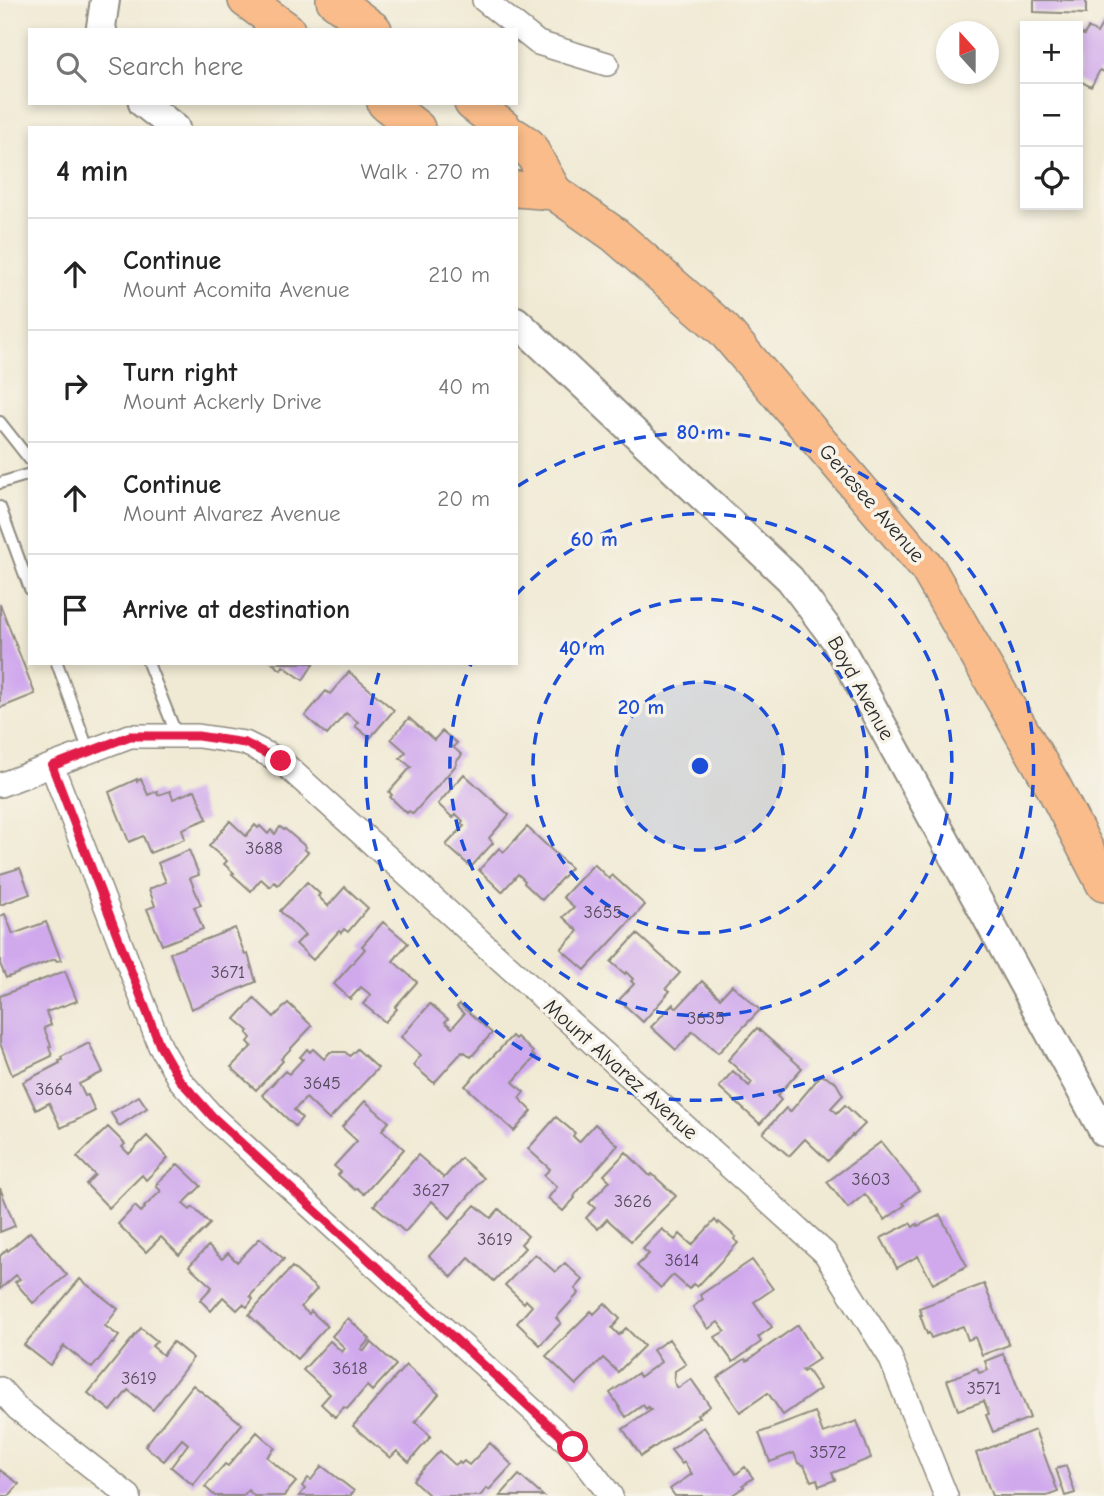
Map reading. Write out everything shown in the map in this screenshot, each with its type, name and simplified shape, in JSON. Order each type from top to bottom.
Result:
[{"type":"main road","points":[[246,0],[284,28]]},
{"type":"main road","points":[[334,0],[370,28]]},
{"type":"main road","points":[[388,105],[414,126]]},
{"type":"main road","points":[[475,105],[502,126]]},
{"type":"main road","name":"Genesee Avenue","points":[[518,138],[528,145],[554,192],[615,235],[724,330],[928,569],[1053,786],[1104,884]]},
{"type":"main road","points":[[518,190],[554,192]]},
{"type":"street","points":[[101,28],[105,0]]},
{"type":"street","points":[[484,0],[538,43],[607,64]]},
{"type":"street","points":[[146,105],[172,126]]},
{"type":"street","name":"Boyd Avenue","points":[[518,323],[790,579],[835,639],[1104,1132]]},
{"type":"street","name":"Mount Alvarez Avenue","points":[[0,785],[130,736],[188,736],[245,743],[281,761],[825,1253],[890,1357],[946,1496]]},
{"type":"street","points":[[52,766],[160,1046],[179,1079],[213,1117],[573,1447],[611,1496]]},
{"type":"street","points":[[0,1390],[18,1409],[129,1496]]},
{"type":"lane","points":[[0,422],[28,457]]},
{"type":"lane","points":[[0,483],[28,475]]},
{"type":"lane","points":[[0,507],[28,584]]},
{"type":"lane","points":[[58,665],[89,752]]},
{"type":"lane","points":[[149,665],[188,736]]},
{"type":"building","points":[[1034,0],[1086,0],[1086,14],[1034,12]]},
{"type":"building","points":[[1104,21],[1104,72],[1100,70],[1091,87],[1083,83],[1083,35],[1088,28],[1097,33]]},
{"type":"building","points":[[0,604],[35,694],[0,708]]},
{"type":"building","points":[[275,665],[313,665],[303,680],[283,666],[281,670]]},
{"type":"building","points":[[349,672],[394,710],[370,738],[355,726],[358,722],[346,713],[327,735],[305,716],[326,691],[330,694]]},
{"type":"building","points":[[409,718],[434,740],[442,731],[457,743],[453,747],[462,755],[413,814],[409,811],[407,813],[390,797],[392,795],[389,792],[411,767],[400,758],[406,752],[391,739]]},
{"type":"building","points":[[464,774],[509,815],[489,838],[493,843],[471,867],[446,845],[464,826],[461,823],[463,821],[456,814],[453,818],[438,804]]},
{"type":"building","points":[[141,779],[148,795],[157,791],[158,795],[170,791],[173,799],[195,790],[207,819],[182,829],[185,839],[150,853],[143,836],[129,842],[109,792]]},
{"type":"building","points":[[230,821],[246,836],[255,825],[268,834],[271,830],[275,834],[280,827],[306,847],[304,849],[308,852],[278,885],[274,882],[270,887],[261,879],[251,891],[224,864],[227,861],[209,846]]},
{"type":"building","points":[[527,827],[571,868],[542,900],[518,874],[502,892],[479,870],[499,848],[504,852]]},
{"type":"building","points":[[189,850],[199,875],[190,878],[201,905],[194,907],[203,929],[162,945],[147,909],[155,906],[149,889],[166,882],[158,863]]},
{"type":"building","points":[[594,864],[609,879],[612,875],[645,905],[585,970],[561,949],[578,931],[563,917],[574,907],[563,897]]},
{"type":"building","points":[[20,868],[30,894],[0,905],[0,874]]},
{"type":"building","points":[[307,882],[328,906],[345,887],[368,908],[348,932],[344,929],[341,933],[339,931],[313,960],[296,944],[305,935],[280,911]]},
{"type":"building","points":[[5,914],[13,934],[46,922],[61,960],[55,959],[6,978],[0,964],[0,916]]},
{"type":"building","points":[[383,922],[408,943],[393,961],[417,982],[385,1022],[363,1004],[371,995],[361,987],[350,999],[334,984],[365,949],[362,946]]},
{"type":"building","points":[[235,928],[245,955],[248,954],[256,982],[191,1009],[170,953]]},
{"type":"building","points":[[637,934],[680,973],[666,988],[670,991],[643,1022],[619,1000],[634,984],[631,981],[633,979],[611,962]]},
{"type":"building","points":[[65,971],[77,1001],[46,1012],[51,1025],[44,1028],[52,1056],[12,1075],[0,1043],[0,996]]},
{"type":"building","points":[[702,981],[720,998],[732,985],[760,1010],[718,1053],[693,1031],[676,1050],[651,1027],[673,1004],[677,1008]]},
{"type":"building","points":[[254,998],[274,1017],[288,1003],[312,1026],[256,1090],[231,1067],[252,1046],[248,1042],[251,1038],[247,1033],[249,1031],[235,1019]]},
{"type":"building","points":[[430,1004],[448,1019],[445,1022],[452,1028],[464,1014],[457,1007],[459,1004],[492,1033],[471,1057],[462,1052],[434,1083],[413,1065],[421,1055],[401,1037]]},
{"type":"building","points":[[757,1028],[802,1068],[777,1096],[781,1100],[760,1124],[719,1087],[733,1071],[749,1086],[752,1082],[728,1060]]},
{"type":"building","points":[[512,1036],[515,1039],[517,1037],[535,1057],[513,1082],[524,1092],[519,1098],[532,1111],[514,1131],[465,1086]]},
{"type":"building","points":[[89,1043],[103,1072],[79,1084],[85,1096],[88,1095],[95,1111],[61,1128],[49,1103],[36,1110],[23,1082],[60,1063],[61,1057]]},
{"type":"building","points":[[307,1049],[310,1052],[313,1049],[324,1059],[330,1052],[345,1052],[350,1056],[357,1049],[378,1068],[329,1120],[306,1098],[294,1110],[302,1118],[295,1126],[262,1095],[285,1071],[289,1074],[303,1059],[300,1057]]},
{"type":"building","points":[[821,1075],[835,1081],[843,1095],[831,1108],[837,1113],[845,1105],[865,1124],[828,1161],[805,1139],[789,1156],[763,1133],[786,1108],[790,1112]]},
{"type":"building","points":[[139,1096],[147,1108],[119,1126],[111,1113]]},
{"type":"building","points":[[365,1101],[389,1122],[382,1130],[404,1149],[364,1194],[338,1175],[341,1172],[334,1166],[357,1141],[342,1127]]},
{"type":"building","points":[[556,1117],[575,1133],[573,1136],[579,1142],[595,1124],[618,1145],[563,1211],[548,1198],[557,1187],[544,1175],[550,1169],[528,1149]]},
{"type":"building","points":[[108,1127],[125,1144],[122,1147],[129,1154],[147,1136],[168,1158],[146,1180],[142,1175],[109,1208],[86,1184],[95,1175],[77,1157]]},
{"type":"building","points":[[881,1142],[919,1190],[885,1220],[865,1194],[848,1208],[827,1182]]},
{"type":"building","points":[[626,1152],[650,1176],[652,1174],[676,1196],[631,1241],[607,1219],[598,1229],[586,1218],[595,1208],[589,1203],[610,1181],[604,1175]]},
{"type":"building","points":[[418,1155],[444,1178],[461,1158],[484,1178],[450,1218],[432,1201],[405,1232],[374,1205]]},
{"type":"building","points":[[178,1164],[201,1186],[183,1204],[190,1210],[193,1207],[210,1224],[179,1255],[161,1237],[146,1252],[118,1224],[135,1206],[141,1212],[145,1208],[161,1191],[156,1186],[159,1184],[157,1183]]},
{"type":"building","points":[[0,1188],[15,1226],[0,1232]]},
{"type":"building","points":[[475,1205],[491,1218],[499,1209],[528,1236],[521,1244],[525,1248],[494,1281],[469,1258],[452,1277],[429,1256]]},
{"type":"building","points":[[940,1215],[967,1266],[933,1284],[918,1256],[897,1268],[881,1238],[910,1223],[913,1227],[917,1224],[918,1226]]},
{"type":"building","points":[[715,1220],[736,1237],[734,1239],[738,1243],[697,1287],[693,1284],[689,1289],[673,1275],[661,1288],[637,1266],[649,1254],[643,1249],[662,1229],[675,1240],[680,1234],[692,1245]]},
{"type":"building","points":[[30,1232],[67,1275],[33,1303],[15,1282],[20,1279],[16,1275],[0,1289],[0,1256]]},
{"type":"building","points":[[260,1238],[284,1259],[250,1296],[253,1299],[247,1307],[243,1304],[237,1310],[223,1297],[211,1311],[200,1300],[212,1287],[189,1266],[208,1246],[222,1259],[228,1253],[237,1262]]},
{"type":"building","points":[[535,1254],[555,1272],[565,1263],[583,1280],[575,1289],[579,1293],[556,1318],[561,1323],[540,1345],[517,1323],[532,1306],[526,1300],[524,1303],[505,1285]]},
{"type":"building","points":[[752,1260],[773,1289],[754,1302],[772,1327],[758,1337],[761,1342],[733,1362],[715,1337],[725,1331],[718,1322],[708,1329],[693,1307],[703,1299],[700,1295]]},
{"type":"building","points":[[292,1267],[317,1289],[301,1307],[309,1314],[311,1311],[327,1326],[297,1359],[249,1315]]},
{"type":"building","points":[[80,1279],[118,1309],[105,1326],[119,1336],[92,1368],[64,1346],[50,1365],[24,1345]]},
{"type":"building","points":[[984,1284],[1009,1345],[982,1355],[975,1337],[968,1340],[963,1326],[931,1338],[929,1333],[927,1334],[919,1308]]},
{"type":"building","points":[[605,1303],[620,1319],[612,1328],[619,1335],[626,1328],[644,1346],[618,1372],[603,1358],[576,1385],[546,1356],[591,1311],[594,1314]]},
{"type":"building","points":[[348,1318],[370,1339],[361,1349],[364,1351],[371,1342],[396,1365],[372,1391],[367,1386],[347,1409],[344,1407],[335,1417],[321,1404],[330,1394],[303,1370],[330,1341],[342,1352],[345,1348],[332,1336]]},
{"type":"building","points":[[798,1325],[819,1359],[802,1370],[807,1370],[820,1389],[783,1415],[768,1393],[740,1412],[717,1378],[745,1359],[747,1361]]},
{"type":"building","points":[[141,1328],[157,1341],[152,1346],[163,1355],[173,1342],[193,1358],[153,1410],[128,1390],[111,1411],[88,1393]]},
{"type":"building","points":[[669,1339],[686,1364],[675,1371],[674,1382],[678,1388],[691,1379],[710,1406],[697,1415],[699,1417],[641,1456],[623,1429],[651,1410],[643,1405],[626,1417],[610,1393],[638,1373],[640,1377],[661,1362],[653,1350]]},
{"type":"building","points":[[1003,1354],[1030,1418],[993,1432],[984,1401],[958,1410],[947,1380],[977,1368],[979,1373],[988,1370],[985,1361]]},
{"type":"building","points":[[406,1365],[439,1394],[415,1422],[431,1436],[409,1462],[397,1451],[390,1458],[353,1426]]},
{"type":"building","points":[[193,1385],[242,1424],[193,1485],[171,1467],[188,1444],[182,1439],[164,1461],[145,1446]]},
{"type":"building","points":[[815,1412],[823,1433],[857,1421],[871,1458],[832,1473],[835,1480],[819,1486],[817,1479],[811,1481],[804,1465],[798,1463],[794,1453],[770,1462],[759,1433]]},
{"type":"building","points":[[704,1427],[736,1474],[745,1467],[753,1478],[731,1496],[675,1496],[670,1489],[692,1474],[671,1450]]},
{"type":"building","points":[[1035,1430],[1058,1492],[1047,1496],[992,1496],[976,1453]]},
{"type":"building","points":[[257,1432],[275,1448],[267,1457],[296,1482],[284,1496],[254,1496],[248,1490],[243,1496],[215,1496],[205,1487],[225,1464],[228,1466]]},
{"type":"building","points":[[490,1443],[512,1465],[480,1496],[430,1496],[413,1480],[440,1451],[455,1465],[464,1461],[469,1465]]},
{"type":"building","points":[[322,1466],[354,1491],[350,1496],[299,1496],[305,1489],[302,1486],[308,1478],[311,1480]]},
{"type":"building","points":[[1066,1466],[1075,1493],[1065,1496],[1056,1469]]},
{"type":"building","points":[[0,1470],[19,1484],[9,1496],[0,1496]]},
{"type":"building","points":[[519,1475],[543,1496],[500,1496]]},
{"type":"route","points":[[281,761],[245,743],[198,736],[130,736],[52,766],[160,1046],[179,1079],[213,1117],[573,1447]]}]
